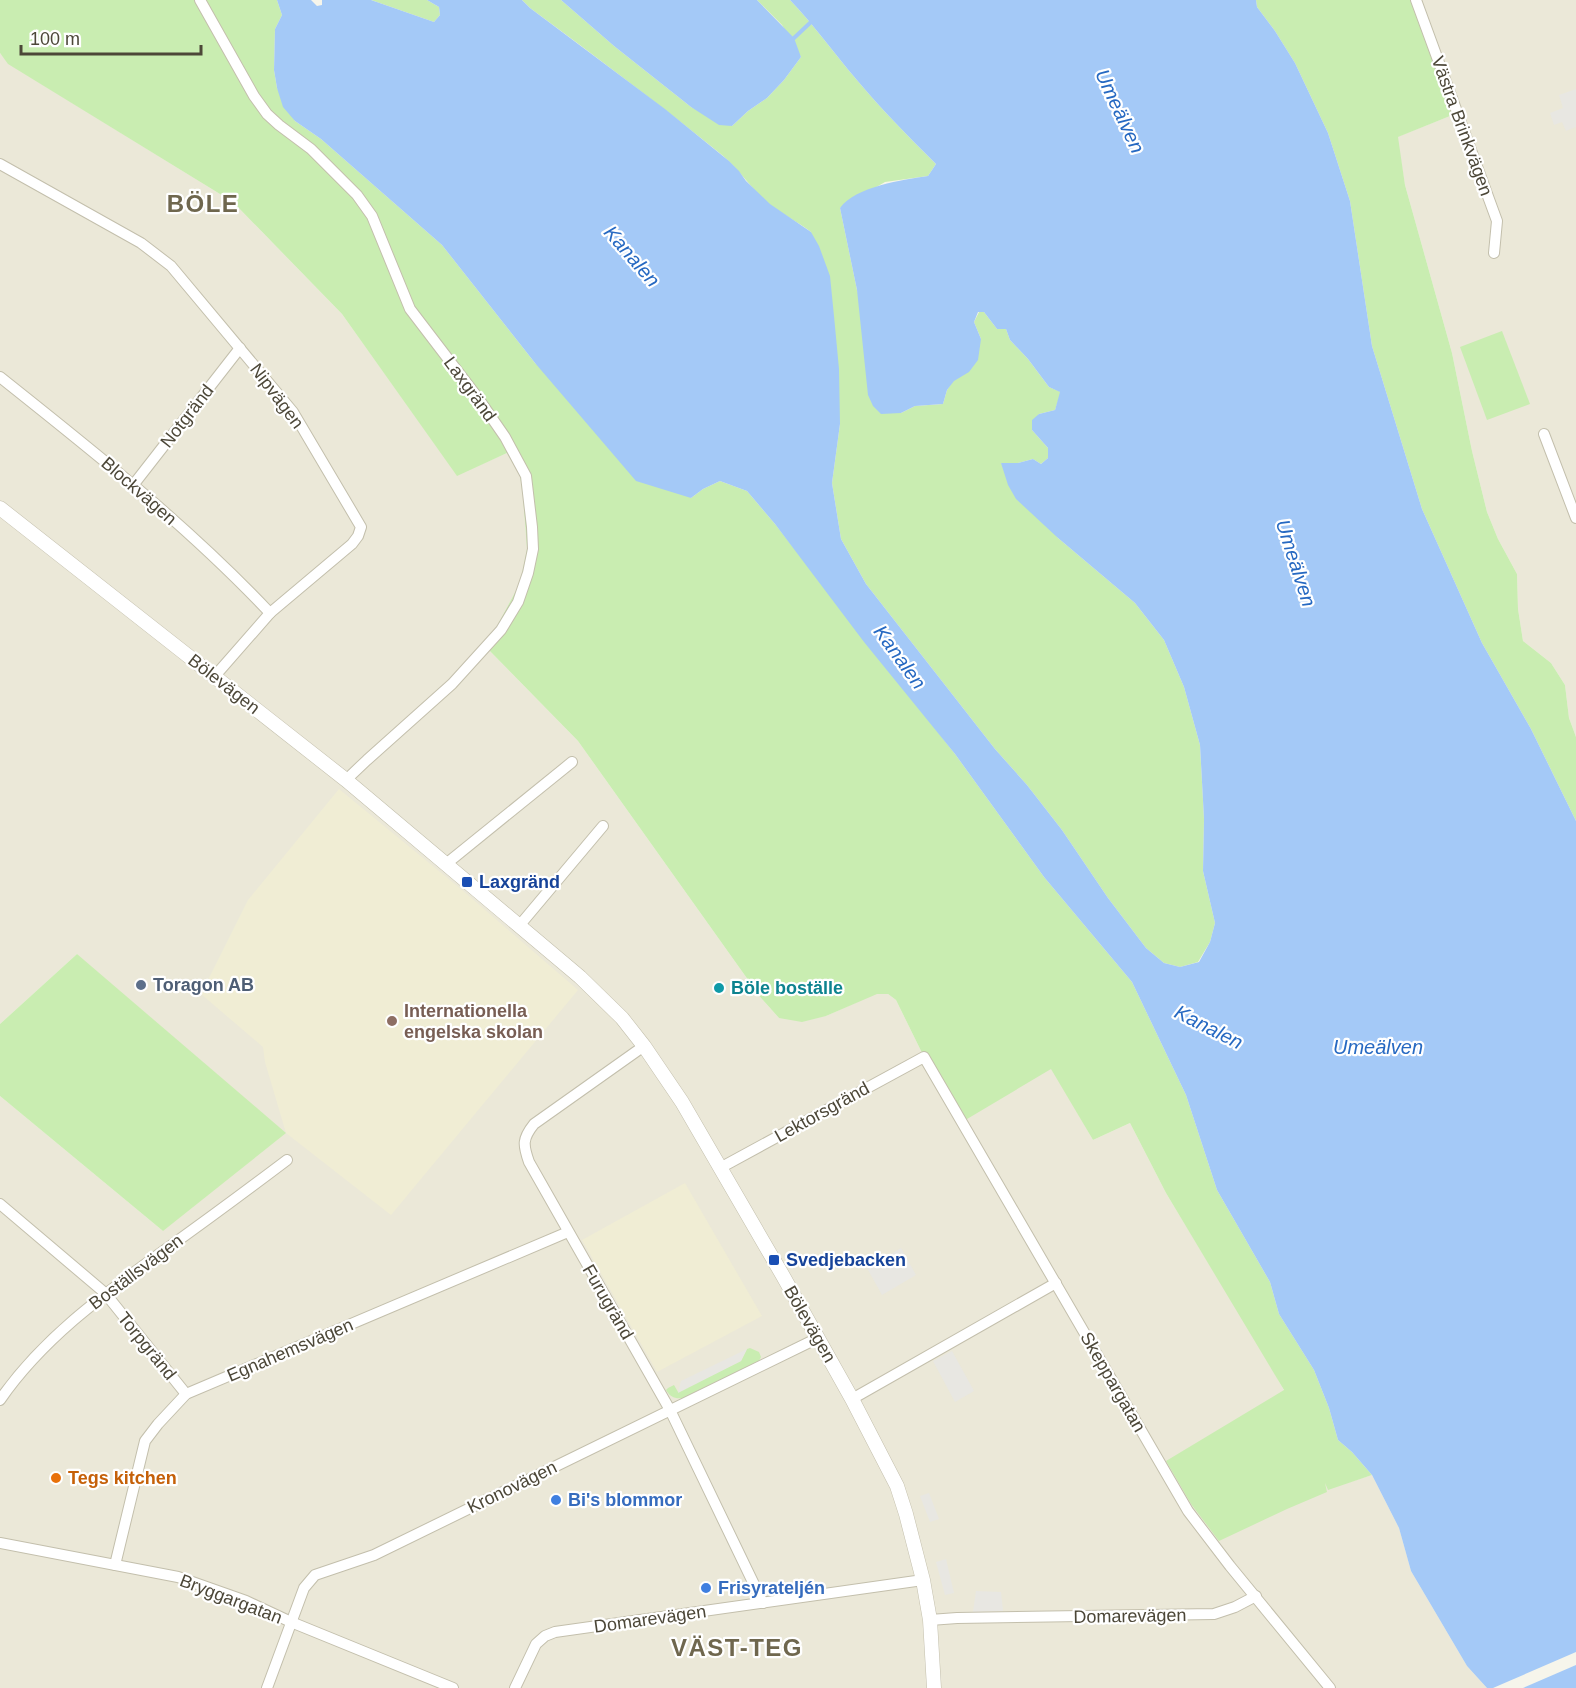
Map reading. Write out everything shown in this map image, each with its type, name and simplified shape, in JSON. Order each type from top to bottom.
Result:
[{"type":"street","name":"Laxgränd","points":[[200,0],[254,96],[267,114],[311,149],[357,195],[372,216],[410,309],[478,398],[505,437],[526,476],[533,549],[518,602],[501,630],[452,684],[346,780]]},
{"type":"street","name":"Västra Brinkvägen","points":[[1416,0],[1497,221],[1494,254]]},
{"type":"street","name":"Nipvägen","points":[[0,164],[141,243],[171,266],[293,411],[361,527],[352,544],[270,613],[214,677]]},
{"type":"street","name":"Notgränd","points":[[134,484],[240,348]]},
{"type":"street","name":"Blockvägen","points":[[0,377],[134,484],[245,586],[270,613]]},
{"type":"street","points":[[1544,434],[1576,518]]},
{"type":"street","name":"Bölevägen","points":[[0,508],[346,780],[580,977],[622,1018],[682,1102],[818,1338],[897,1486],[923,1580],[930,1620],[934,1688]]},
{"type":"street","points":[[446,864],[572,762]]},
{"type":"street","points":[[519,926],[603,826]]},
{"type":"street","name":"Furugränd","points":[[644,1046],[534,1124],[526,1134],[524,1146],[529,1162],[670,1410],[763,1603]]},
{"type":"street","name":"Lektorsgränd","points":[[720,1168],[924,1057]]},
{"type":"street","name":"Skeppargatan","points":[[924,1057],[1188,1510],[1211,1543],[1330,1688]]},
{"type":"street","name":"Boställsvägen","points":[[0,1400],[22,1370],[105,1293],[288,1160]]},
{"type":"street","name":"Torpgränd","points":[[0,1204],[105,1293],[186,1394]]},
{"type":"street","name":"Egnahemsvägen","points":[[115,1564],[145,1441],[186,1394],[568,1232]]},
{"type":"street","points":[[852,1399],[1056,1283]]},
{"type":"street","name":"Kronovägen","points":[[267,1688],[304,1588],[315,1575],[374,1555],[818,1338]]},
{"type":"street","name":"Bryggargatan","points":[[0,1543],[178,1577],[246,1601],[291,1622],[453,1688]]},
{"type":"street","name":"Domarevägen","points":[[515,1688],[536,1644],[545,1636],[555,1632],[923,1580]]},
{"type":"street","name":"Domarevägen","points":[[930,1620],[1214,1614],[1256,1596]]},
{"type":"shaded area","points":[[1411,0],[1576,0],[1576,737],[1569,718],[1565,685],[1551,663],[1523,641],[1518,609],[1517,574],[1498,539],[1487,512],[1452,353],[1405,185],[1397,137],[1455,114]]},
{"type":"shaded area","points":[[0,53],[9,64],[233,202],[342,314],[457,475],[507,453],[520,476],[527,549],[520,583],[497,626],[483,644],[578,741],[761,998],[779,1018],[826,1016],[877,993],[888,994],[896,1000],[924,1057],[1052,1069],[1093,1140],[1130,1123],[1166,1193],[1299,1417],[1328,1489],[1372,1475],[1399,1528],[1411,1571],[1467,1666],[1487,1688],[0,1688],[0,1096],[163,1231],[77,954],[0,1024]]},
{"type":"shaded area","points":[[1576,89],[1576,127],[1566,131],[1562,122],[1554,125],[1550,113],[1563,108],[1559,95]]},
{"type":"shaded area","name":"Internationella engelska skolan","points":[[339,789],[462,890],[578,990],[391,1215],[286,1133],[265,1062],[263,1047],[201,994],[248,900]]},
{"type":"shaded area","points":[[685,1183],[762,1316],[657,1372],[582,1240]]},
{"type":"shaded area","points":[[901,1248],[916,1275],[882,1295],[867,1268]]},
{"type":"shaded area","points":[[747,1349],[741,1361],[678,1393],[681,1381]]},
{"type":"shaded area","points":[[952,1351],[974,1391],[955,1402],[933,1361]]},
{"type":"shaded area","points":[[929,1493],[939,1519],[930,1522],[920,1496]]},
{"type":"shaded area","points":[[946,1559],[954,1593],[945,1595],[936,1562]]},
{"type":"shaded area","points":[[976,1591],[1001,1592],[1003,1611],[973,1612]]},
{"type":"green space","points":[[0,0],[277,0],[282,15],[275,29],[274,70],[277,88],[295,121],[321,139],[442,245],[535,363],[691,498],[720,481],[747,491],[955,754],[1044,877],[1132,982],[1186,1095],[1217,1190],[1270,1282],[1279,1314],[1314,1370],[1329,1408],[1338,1440],[1372,1475],[1328,1490],[1325,1483],[1327,1492],[1219,1541],[1191,1504],[1166,1461],[1284,1390],[1166,1193],[1130,1123],[1093,1140],[1051,1069],[962,1122],[924,1057],[896,1000],[888,994],[877,994],[826,1016],[802,1022],[779,1018],[761,998],[578,741],[483,644],[497,626],[520,583],[527,549],[520,476],[507,453],[457,476],[342,314],[233,202],[8,64],[0,53]]},
{"type":"green space","points":[[371,0],[427,0],[439,7],[440,15],[434,22]]},
{"type":"green space","points":[[522,0],[561,0],[614,46],[691,107],[732,126],[767,98],[801,57],[782,25],[757,0],[790,0],[875,101],[936,164],[928,176],[885,182],[840,208],[857,290],[901,413],[915,406],[943,404],[947,390],[981,339],[974,322],[979,312],[984,312],[997,329],[1006,329],[1010,340],[1049,387],[1061,392],[1055,410],[1039,414],[1032,430],[1048,448],[1048,458],[1041,464],[1033,459],[1018,463],[1001,463],[1058,538],[1135,603],[1164,640],[1184,687],[1200,745],[1204,819],[1203,871],[1215,923],[1210,942],[1198,962],[1180,967],[1164,963],[1146,948],[1108,898],[1062,830],[995,749],[866,584],[841,539],[832,483],[840,424],[811,232],[769,204],[722,155]]},
{"type":"green space","points":[[1256,0],[1411,0],[1455,114],[1398,137],[1405,185],[1452,353],[1487,512],[1498,539],[1517,574],[1518,609],[1523,641],[1551,663],[1565,685],[1569,718],[1576,737],[1576,821],[1531,729],[1482,643],[1422,509],[1372,346],[1350,201],[1328,133],[1295,63],[1257,7]]},
{"type":"green space","points":[[1502,331],[1530,404],[1487,420],[1460,347]]},
{"type":"green space","points":[[77,954],[286,1133],[163,1231],[0,1096],[0,1024]]},
{"type":"green space","points":[[747,1349],[759,1352],[761,1357],[759,1361],[683,1398],[673,1397],[666,1390],[674,1385],[678,1392],[741,1361]]},
{"type":"water","name":"Umeälven","points":[[277,0],[311,0],[317,6],[322,5],[322,0],[371,0],[434,22],[440,15],[439,7],[427,0],[522,0],[665,109],[729,161],[770,204],[811,232],[830,276],[834,316],[839,369],[840,424],[832,483],[841,539],[866,584],[995,749],[1062,830],[1108,898],[1146,948],[1164,963],[1180,967],[1199,962],[1210,942],[1215,923],[1203,871],[1204,819],[1200,745],[1184,687],[1164,640],[1135,603],[1016,499],[1008,485],[1001,463],[1018,463],[1033,459],[1041,464],[1048,458],[1048,448],[1032,430],[1032,420],[1039,414],[1055,410],[1060,392],[1049,387],[1010,340],[1006,329],[997,329],[984,312],[978,312],[974,322],[981,339],[978,360],[969,372],[954,381],[947,390],[943,404],[915,406],[901,413],[881,414],[873,406],[868,395],[857,290],[840,208],[847,200],[868,189],[928,176],[936,164],[875,101],[790,0],[1256,0],[1257,7],[1295,63],[1328,133],[1350,201],[1372,346],[1422,509],[1482,643],[1531,729],[1576,821],[1576,1688],[1487,1688],[1467,1666],[1411,1571],[1399,1528],[1372,1475],[1338,1440],[1329,1408],[1314,1370],[1279,1314],[1270,1282],[1217,1190],[1186,1095],[1132,982],[1044,877],[955,754],[864,642],[775,524],[747,491],[720,481],[691,498],[636,481],[535,363],[442,245],[321,139],[295,121],[283,107],[274,70],[275,29],[282,15]]},
{"type":"water","points":[[561,0],[757,0],[794,38],[801,57],[767,98],[732,126],[719,125],[691,107],[614,46]]},
{"type":"pier","points":[[1576,1652],[1576,1665],[1523,1688],[1493,1688]]},
{"type":"waterway","points":[[794,38],[811,22]]},
{"type":"place","name":"Laxgränd","points":[[467,882]]},
{"type":"place","name":"Toragon AB","points":[[141,985]]},
{"type":"place","name":"Böle boställe","points":[[719,988]]},
{"type":"place","name":"Internationella engelska skolan","points":[[392,1021]]},
{"type":"place","name":"Svedjebacken","points":[[774,1260]]},
{"type":"place","name":"Tegs kitchen","points":[[56,1478]]},
{"type":"place","name":"Bi's blommor","points":[[556,1500]]},
{"type":"place","name":"Frisyrateljén","points":[[706,1588]]},
{"type":"district","name":"BÖLE","points":[[203,204]]},
{"type":"district","name":"VÄST-TEG","points":[[737,1648]]},
{"type":"water label","name":"Kanalen","points":[[632,256]]},
{"type":"water label","name":"Kanalen","points":[[900,657]]},
{"type":"water label","name":"Kanalen","points":[[1209,1027]]}]
